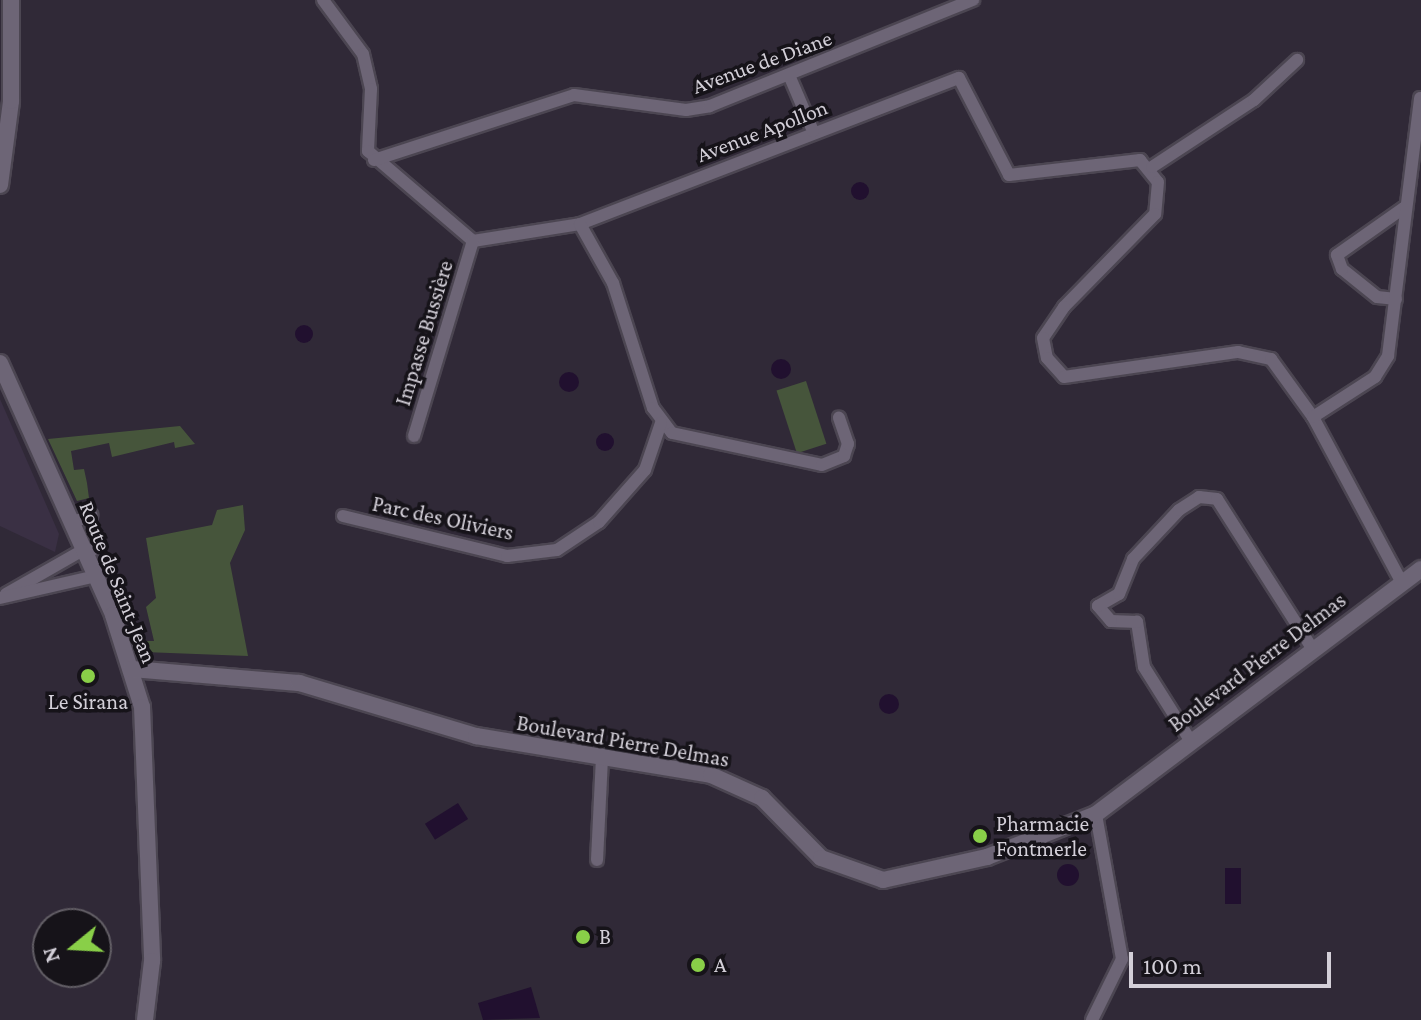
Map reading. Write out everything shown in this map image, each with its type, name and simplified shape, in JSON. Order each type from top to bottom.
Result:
[{"type":"street","points":[[0,185],[10,109],[11,0]]},
{"type":"street","points":[[323,0],[363,54],[374,160],[473,241]]},
{"type":"street","name":"Avenue de Diane","points":[[374,160],[574,95],[686,110],[789,75],[973,0]]},
{"type":"street","points":[[1297,60],[1254,100],[1152,167],[1161,196],[1155,214],[1088,277],[1043,338],[1058,375],[1253,353],[1271,359],[1313,417],[1414,578]]},
{"type":"street","points":[[789,75],[813,131]]},
{"type":"street","name":"Avenue Apollon","points":[[473,241],[580,224],[813,131],[959,78],[1009,175],[1122,159],[1152,167]]},
{"type":"street","points":[[1313,417],[1375,377],[1388,356],[1420,98]]},
{"type":"street","points":[[1396,299],[1377,297],[1342,269],[1337,255],[1405,207]]},
{"type":"street","points":[[580,224],[613,283],[661,423],[672,433],[822,465],[844,456],[848,444],[839,418]]},
{"type":"street","name":"Impasse Bussière","points":[[414,436],[473,241]]},
{"type":"street","name":"Route de Saint-Jean","points":[[0,363],[71,523],[89,550],[131,669],[148,748],[152,986],[145,1020]]},
{"type":"street","name":"Parc des Oliviers","points":[[343,516],[507,556],[557,550],[599,522],[645,470],[661,423]]},
{"type":"street","points":[[1190,740],[1144,667],[1137,622],[1111,621],[1098,606],[1119,594],[1133,559],[1179,510],[1199,497],[1217,499],[1312,648]]},
{"type":"street","points":[[71,523],[92,515]]},
{"type":"street","points":[[0,598],[50,566],[89,550]]},
{"type":"street","points":[[50,566],[56,585]]},
{"type":"street","points":[[0,598],[96,576]]},
{"type":"street","name":"Boulevard Pierre Delmas","points":[[131,669],[299,683],[476,736],[734,782],[762,798],[821,858],[883,880],[987,857],[1096,814],[1312,648],[1414,578]]},
{"type":"street","points":[[597,860],[602,757]]},
{"type":"street","points":[[1092,1020],[1122,959],[1096,814]]},
{"type":"shaded area","points":[[860,182],[869,191],[860,200],[851,191]]},
{"type":"shaded area","points":[[304,325],[313,334],[304,343],[295,334]]},
{"type":"shaded area","points":[[777,359],[785,359],[791,369],[785,379],[777,379],[771,373],[771,365]]},
{"type":"shaded area","points":[[565,372],[573,372],[579,382],[573,392],[565,392],[559,386],[559,378]]},
{"type":"shaded area","points":[[0,399],[59,534],[55,552],[0,526]]},
{"type":"shaded area","points":[[605,433],[614,442],[605,451],[596,442]]},
{"type":"shaded area","points":[[889,694],[896,697],[899,704],[896,711],[889,714],[882,711],[879,704],[882,697]]},
{"type":"shaded area","points":[[458,803],[468,819],[435,840],[425,824]]},
{"type":"shaded area","points":[[1068,864],[1076,867],[1079,875],[1076,883],[1068,886],[1060,883],[1057,875],[1060,867]]},
{"type":"shaded area","points":[[1225,868],[1241,868],[1241,904],[1225,904]]},
{"type":"shaded area","points":[[531,987],[540,1018],[483,1020],[478,1003]]},
{"type":"green space","points":[[806,381],[826,444],[797,453],[777,391]]},
{"type":"green space","points":[[180,426],[195,444],[175,448],[174,442],[112,457],[109,443],[71,451],[74,470],[84,469],[89,498],[77,501],[48,439]]},
{"type":"green space","points":[[243,505],[245,530],[230,563],[248,656],[144,652],[143,641],[154,641],[146,607],[156,598],[146,538],[212,525],[217,510]]},
{"type":"place","name":"Le Sirana","points":[[88,676]]},
{"type":"place","name":"Pharmacie Fontmerle","points":[[980,836]]},
{"type":"place","name":"B","points":[[583,937]]},
{"type":"place","name":"A","points":[[698,965]]}]
